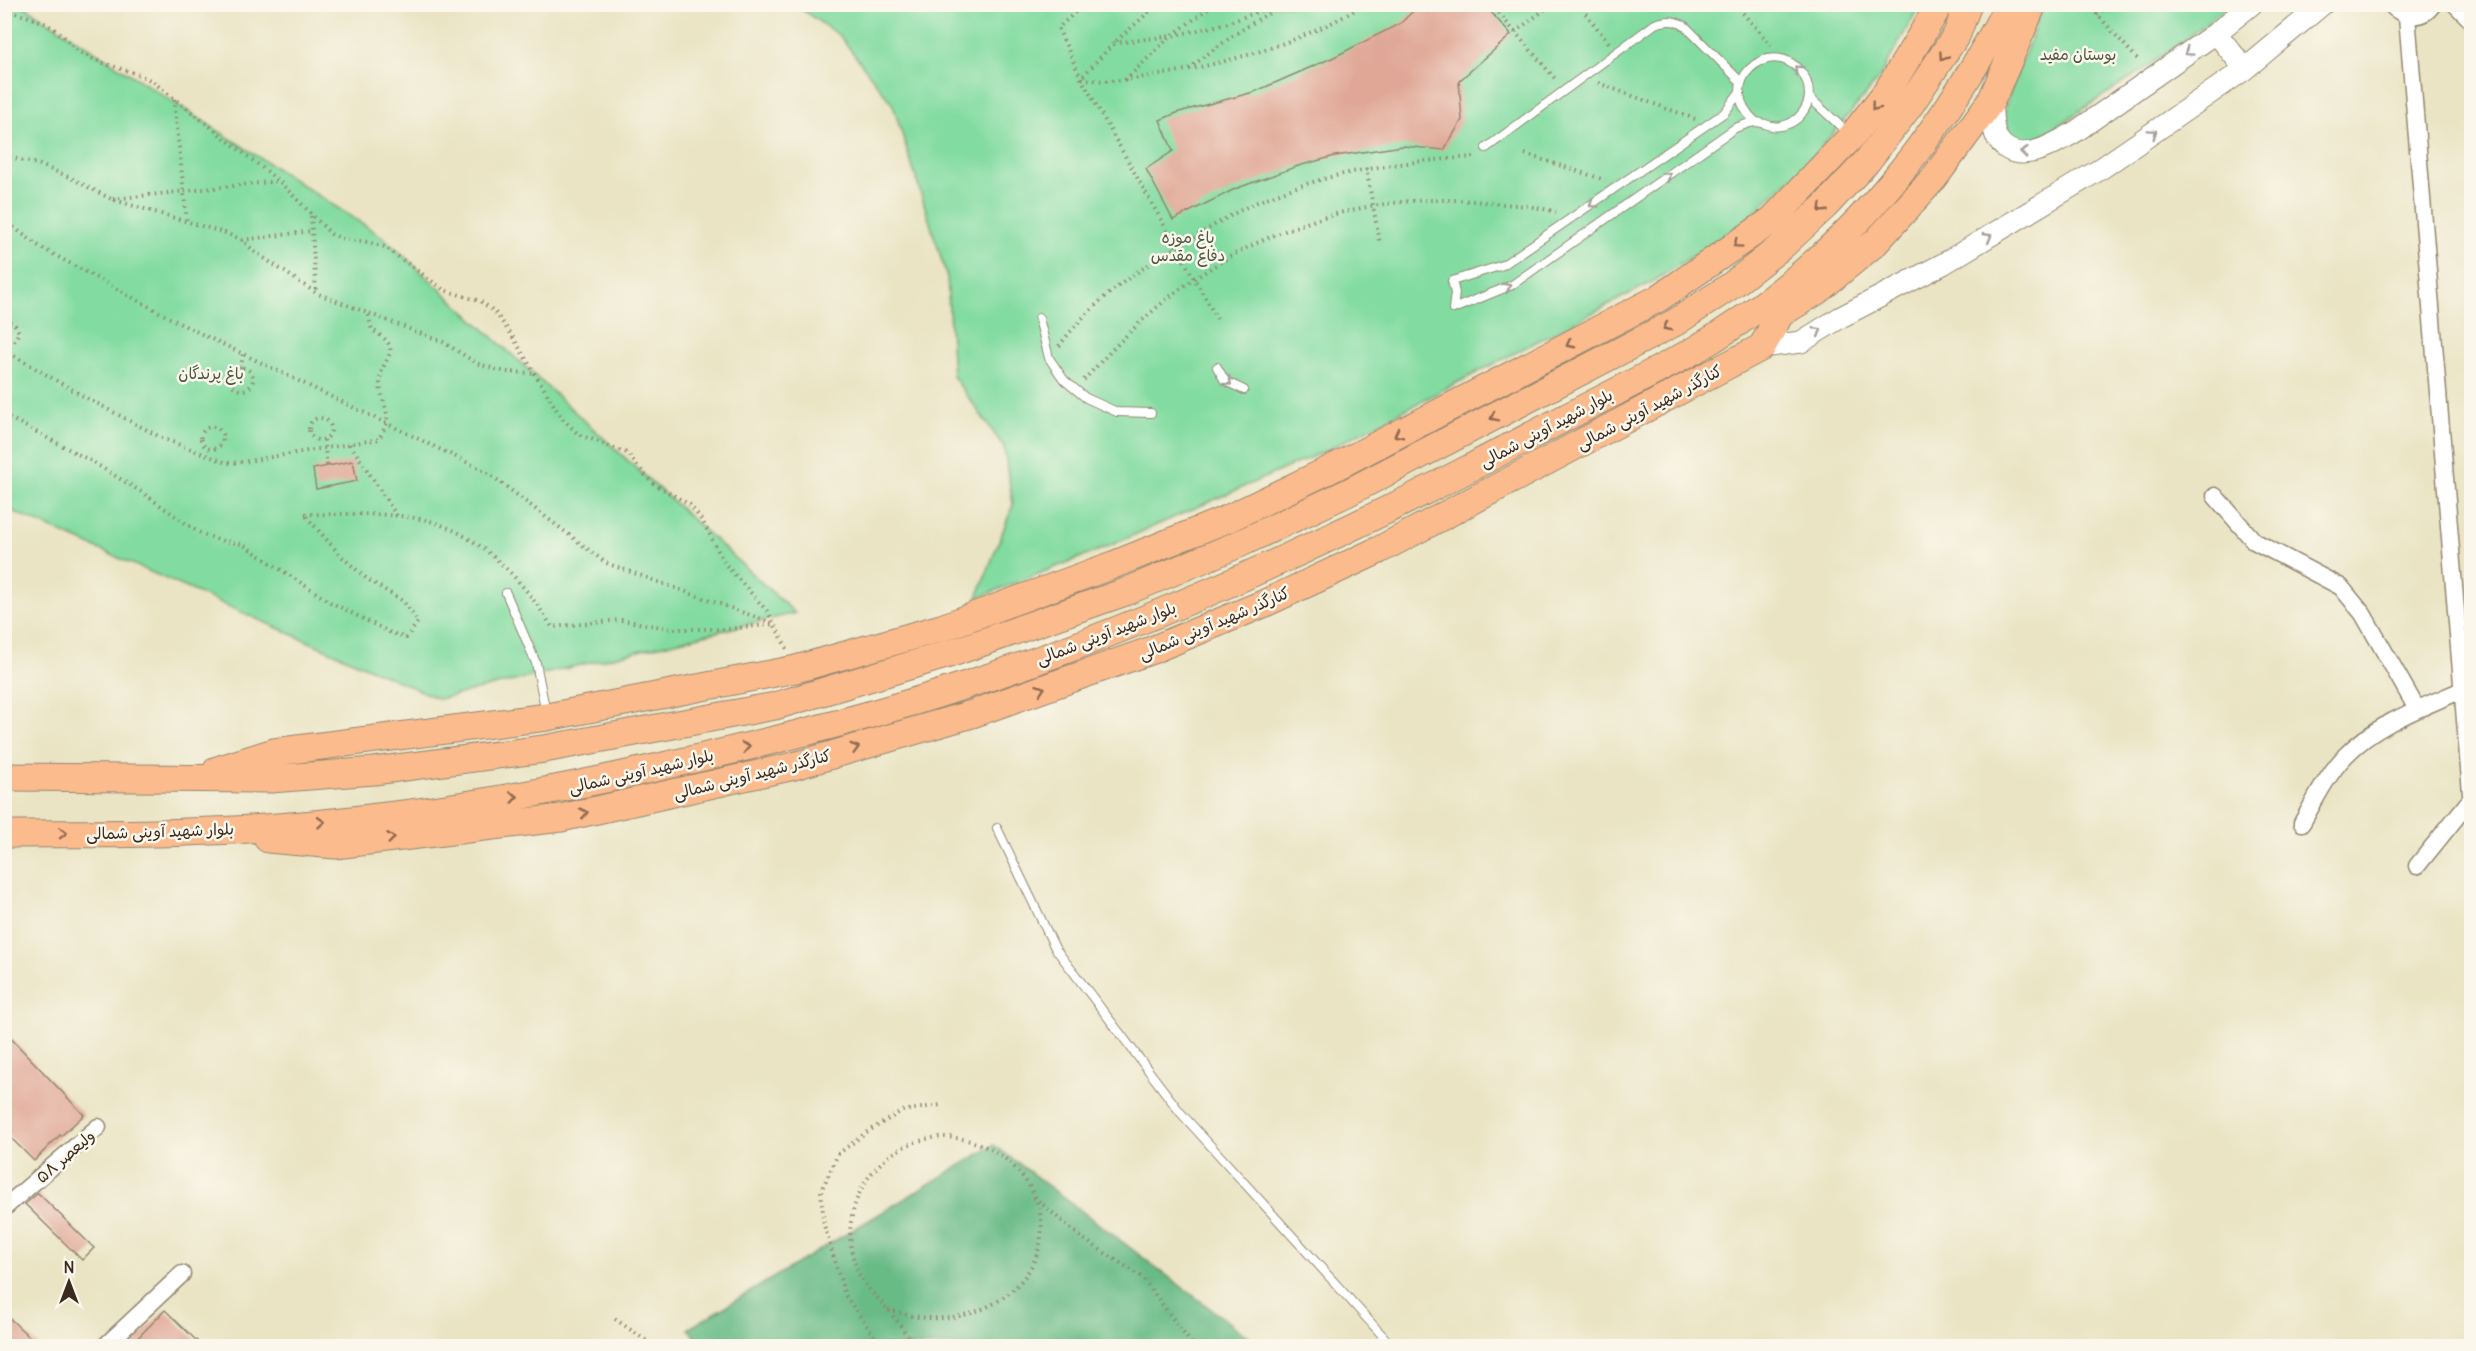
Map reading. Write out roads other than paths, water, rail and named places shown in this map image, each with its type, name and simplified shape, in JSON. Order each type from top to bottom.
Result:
[{"type":"main road","points":[[193,778],[274,752],[547,717],[796,669],[941,628],[1113,565],[1227,519],[1335,467],[1659,298],[1772,220],[1851,136],[1888,90],[1940,4]]},
{"type":"main road","name":"بلوار شهید آوینی شمالی","points":[[4,777],[271,779],[374,771],[544,749],[775,706],[974,646],[1125,592],[1239,544],[1347,493],[1666,328],[1732,285],[1782,246],[1825,206],[1868,160],[1910,105],[1957,34],[1968,4]]},
{"type":"main road","name":"بلوار شهید آوینی شمالی","points":[[4,834],[186,832],[378,818],[554,791],[785,738],[962,687],[1140,622],[1252,575],[1363,523],[1695,350],[1752,311],[1808,268],[1861,219],[1894,183],[1937,127],[1984,54],[2009,4]]},
{"type":"main road","points":[[1762,347],[1780,314],[1817,291],[1876,242],[1934,178],[1991,101],[2033,4]]},
{"type":"main road","name":"کنارگذر شهید آوینی شمالی","points":[[186,832],[336,845],[561,818],[794,766],[972,714],[1152,650],[1263,604],[1368,555],[1762,347]]},
{"type":"street","points":[[1991,101],[1997,137],[2011,150],[2032,154],[2075,132],[2216,33],[2252,4]]},
{"type":"street","points":[[1762,347],[1801,342],[1841,317],[1943,264],[2099,170],[2245,69],[2323,4]]},
{"type":"street","points":[[2390,4],[2397,12],[2407,16],[2419,15],[2430,9],[2433,4]]},
{"type":"street","points":[[2455,4],[2472,21]]},
{"type":"street","points":[[2407,16],[2472,805]]},
{"type":"street","points":[[2216,33],[2245,69]]},
{"type":"street","points":[[2216,496],[2254,541],[2341,587],[2363,614],[2417,709]]},
{"type":"street","points":[[2302,823],[2323,784],[2345,756],[2370,735],[2417,709],[2462,690]]},
{"type":"street","points":[[2417,866],[2471,799]]},
{"type":"street","name":"ولیعصر ۵۸","points":[[4,1208],[98,1127]]},
{"type":"street","points":[[105,1347],[182,1275]]},
{"type":"lane","points":[[1486,148],[1655,24],[1665,20],[1674,20],[1684,25],[1741,82]]},
{"type":"lane","points":[[1765,59],[1787,60],[1797,66],[1804,75],[1809,97],[1798,117],[1789,124],[1778,127],[1766,126],[1747,115],[1739,93],[1746,72],[1754,64],[1765,59]]},
{"type":"lane","points":[[1739,93],[1724,113],[1503,265],[1452,281],[1455,293],[1453,309],[1512,285],[1735,128],[1756,122]]},
{"type":"lane","points":[[1809,97],[1851,136]]},
{"type":"lane","points":[[1039,318],[1049,358],[1064,380],[1086,398],[1116,412],[1151,413]]},
{"type":"lane","points":[[1217,367],[1230,386],[1244,390]]},
{"type":"lane","points":[[506,593],[536,663],[547,717]]},
{"type":"lane","points":[[997,828],[1055,948],[1180,1112],[1392,1347]]},
{"type":"park label","name":"بوستان مفید","points":[[2078,54]]},
{"type":"park label","name":"باغ موزه دفاع مقدس","points":[[1188,246]]},
{"type":"park label","name":"باغ پرندگان","points":[[211,373]]}]
